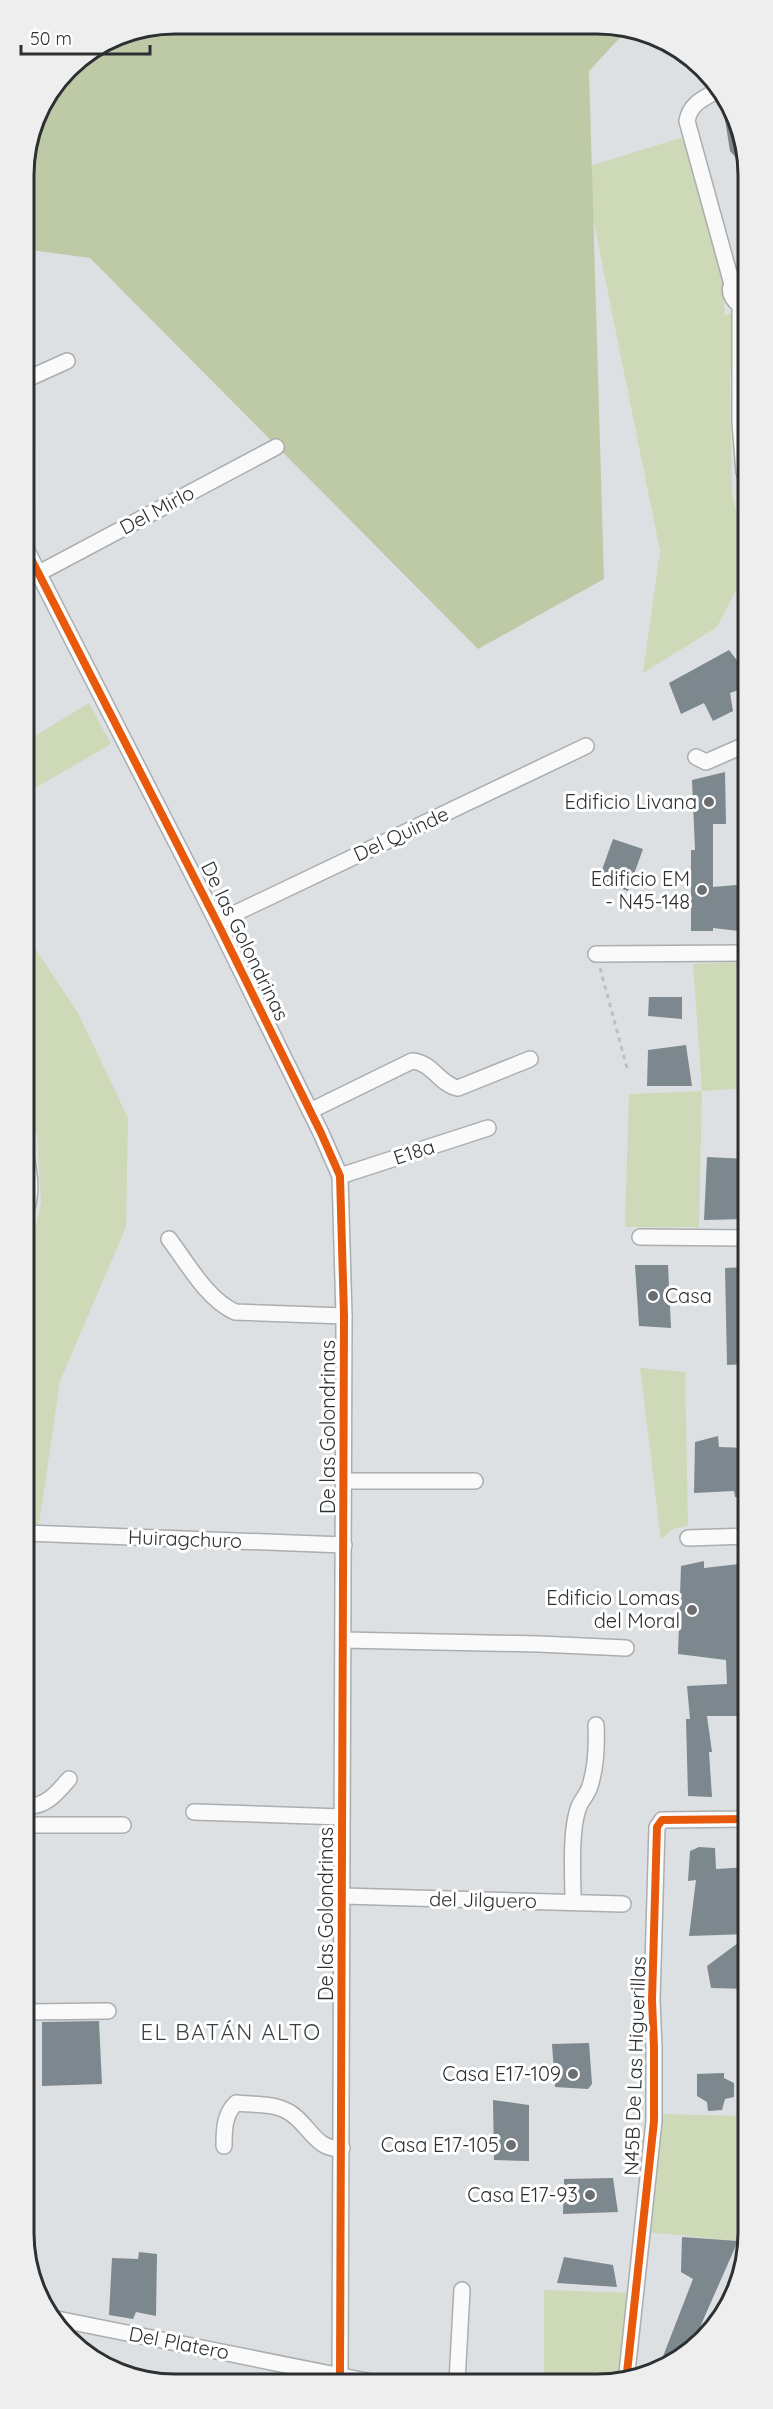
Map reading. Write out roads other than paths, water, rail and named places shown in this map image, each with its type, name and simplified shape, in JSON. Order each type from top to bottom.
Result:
[{"type":"street","points":[[712,94],[696,102],[689,111],[687,121],[732,284],[731,296],[738,301]]},
{"type":"street","points":[[732,284],[738,278]]},
{"type":"street","points":[[35,376],[67,361]]},
{"type":"street","name":"Del Mirlo","points":[[39,573],[276,447]]},
{"type":"street","name":"De las Golondrinas","points":[[35,565],[217,922],[340,1176],[344,1317],[344,1545],[339,2374]]},
{"type":"street","name":"Del Quinde","points":[[217,922],[586,746]]},
{"type":"street","points":[[696,757],[706,762],[738,748]]},
{"type":"street","points":[[596,954],[738,954]]},
{"type":"street","points":[[310,1111],[412,1061],[426,1065],[450,1085],[458,1088],[531,1059]]},
{"type":"street","name":"E18a","points":[[340,1176],[488,1128]]},
{"type":"street","points":[[640,1237],[738,1238]]},
{"type":"street","points":[[169,1239],[221,1305],[235,1312],[344,1317]]},
{"type":"street","points":[[344,1481],[475,1481]]},
{"type":"street","name":"Huiragchuro","points":[[34,1533],[344,1545]]},
{"type":"street","points":[[688,1538],[738,1536]]},
{"type":"street","points":[[343,1640],[626,1648]]},
{"type":"street","points":[[573,1902],[576,1822],[578,1808],[589,1790],[592,1778],[596,1725]]},
{"type":"street","points":[[34,1806],[48,1800],[69,1779]]},
{"type":"street","points":[[194,1812],[342,1816]]},
{"type":"street","name":"N45B De Las Higuerillas","points":[[627,2371],[654,2121],[652,2000],[658,1822],[662,1820],[738,1819]]},
{"type":"street","points":[[34,1825],[123,1825]]},
{"type":"street","name":"del Jilguero","points":[[343,1896],[623,1904]]},
{"type":"street","points":[[34,2012],[108,2011]]},
{"type":"street","points":[[224,2146],[224,2128],[229,2110],[236,2103],[272,2106],[288,2111],[323,2146],[331,2150],[342,2148]]},
{"type":"street","points":[[457,2374],[462,2290]]},
{"type":"street","name":"Del Platero","points":[[66,2321],[316,2374]]},
{"type":"place","name":"Edificio Livana","points":[[709,802]]},
{"type":"place","name":"Edificio EM - N45-148","points":[[702,890]]},
{"type":"place","name":"Casa","points":[[653,1296]]},
{"type":"place","name":"Edificio Lomas del Moral","points":[[692,1610]]},
{"type":"place","name":"Casa E17-109","points":[[573,2074]]},
{"type":"place","name":"Casa E17-105","points":[[511,2145]]},
{"type":"place","name":"Casa E17-93","points":[[590,2195]]},
{"type":"district","name":"EL BATÁN ALTO","points":[[231,2032]]}]
